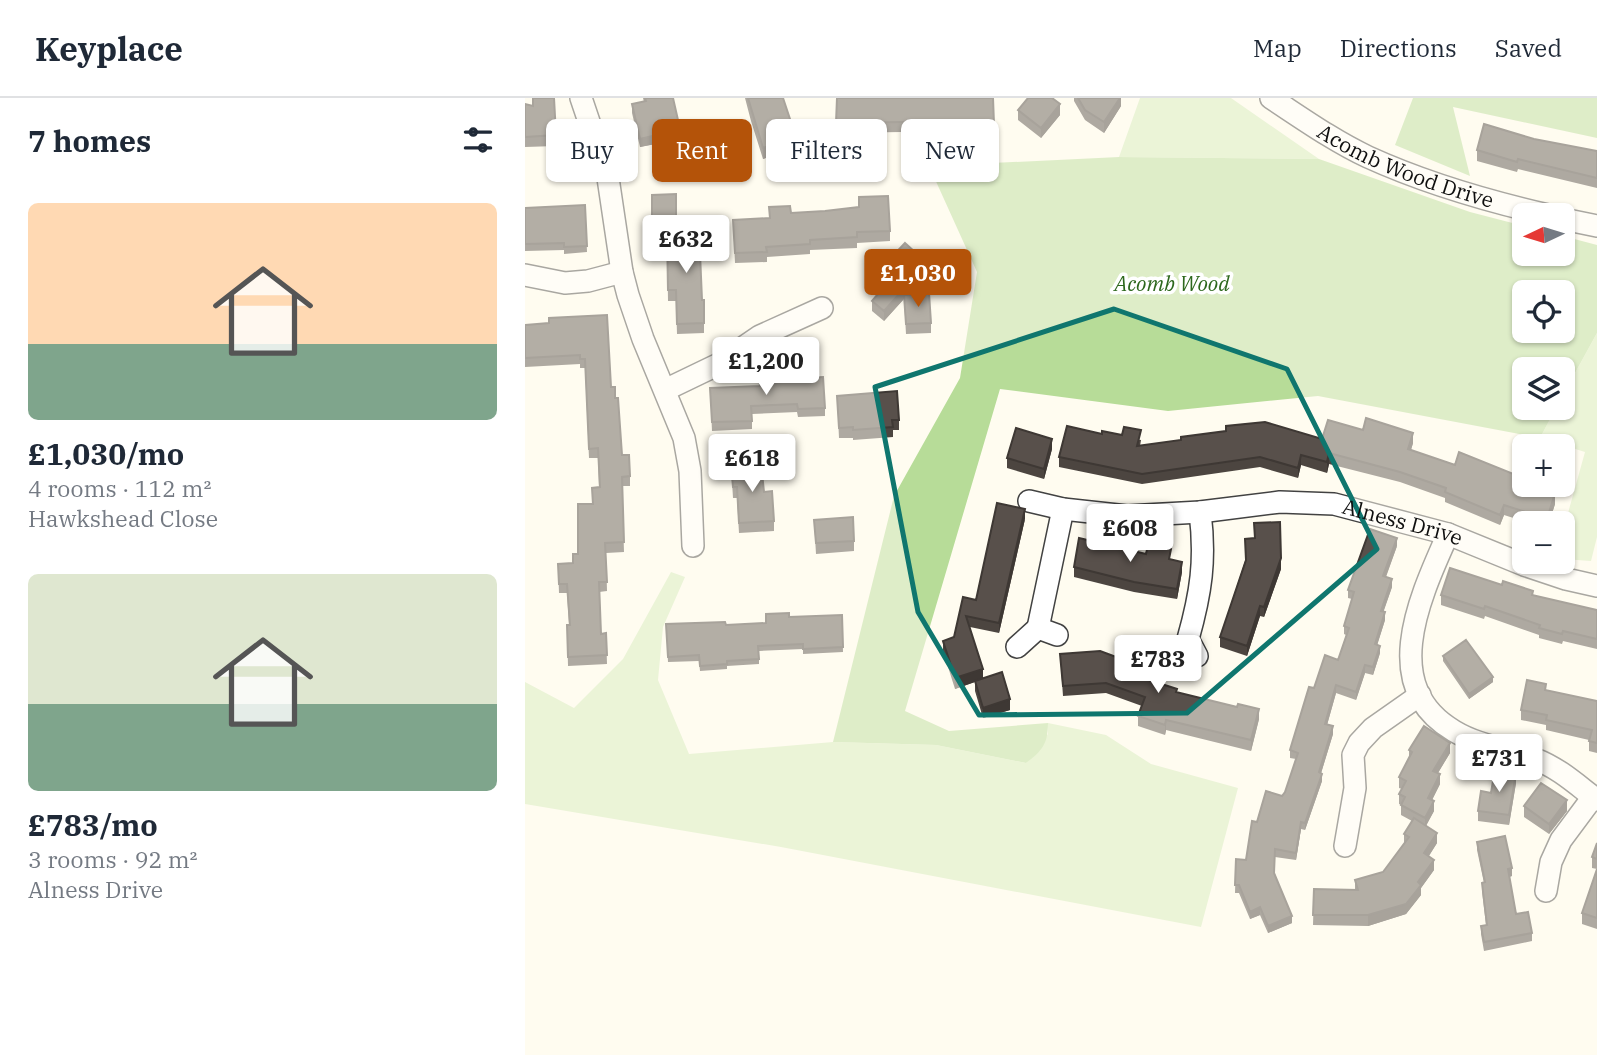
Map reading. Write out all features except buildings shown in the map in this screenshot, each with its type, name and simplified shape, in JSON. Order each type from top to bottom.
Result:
[{"type":"street","points":[[581,98],[608,178],[622,272],[643,339],[684,438],[690,471],[693,546]]},
{"type":"street","name":"Acomb Wood Drive","points":[[1271,98],[1326,134],[1368,157],[1463,192],[1512,205]]},
{"type":"street","points":[[1575,221],[1597,226]]},
{"type":"street","points":[[525,275],[565,283],[588,281],[622,272]]},
{"type":"street","points":[[665,390],[719,364],[760,336],[822,309]]},
{"type":"street","name":"Alness Drive","points":[[1030,500],[1063,509],[1127,516],[1200,512],[1280,502],[1334,504],[1448,534],[1524,565],[1597,586]]},
{"type":"street","points":[[1017,647],[1048,632],[1063,509]]},
{"type":"street","points":[[1184,646],[1202,581],[1204,545],[1200,512]]},
{"type":"street","points":[[1448,534],[1429,578],[1411,637],[1409,657],[1413,677],[1420,695],[1435,718],[1454,732],[1480,743],[1535,759],[1561,772],[1595,799],[1561,840],[1551,862],[1546,891]]},
{"type":"street","points":[[1345,846],[1355,788],[1353,755],[1359,743],[1373,729],[1420,695]]},
{"type":"highlighted area","points":[[1114,309],[1287,369],[1377,549],[1187,713],[979,715],[918,612],[875,387]]},
{"type":"green space","points":[[1140,98],[1231,98],[1319,159],[1119,157]]},
{"type":"green space","points":[[1413,98],[1597,98],[1597,138],[1453,107],[1470,176],[1395,145]]},
{"type":"green space","name":"Acomb Wood","points":[[1119,157],[1319,159],[1470,212],[1512,223],[1512,266],[1575,266],[1575,239],[1597,245],[1597,333],[1575,373],[1575,357],[1512,357],[1512,420],[1550,420],[1542,434],[1519,434],[1318,396],[1168,411],[1000,389],[905,711],[949,731],[1048,723],[1045,742],[1040,751],[1026,763],[936,745],[833,742],[894,496],[960,378],[977,272],[936,182],[999,182],[999,163]]},
{"type":"green space","points":[[1597,333],[1597,537],[1591,561],[1575,560],[1575,511],[1569,511],[1572,497],[1575,497],[1585,452],[1575,449],[1575,434],[1542,434],[1550,420],[1575,420],[1575,373]]},
{"type":"green space","points":[[671,572],[685,577],[663,627],[658,680],[689,754],[833,742],[936,745],[1026,763],[1048,734],[1048,723],[1106,735],[1151,764],[1238,788],[1201,927],[781,847],[525,804],[525,682],[574,708],[623,659]]}]
